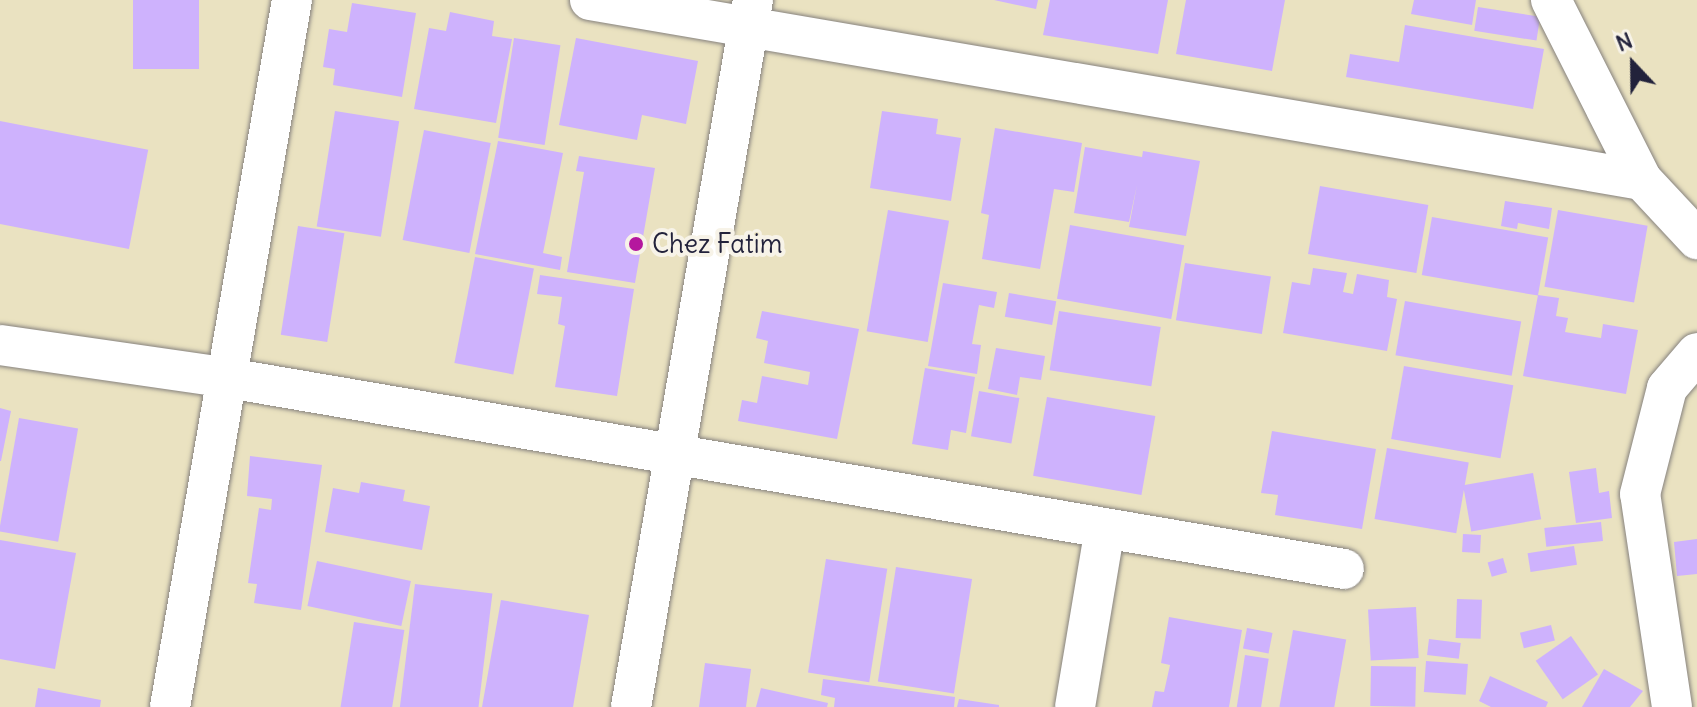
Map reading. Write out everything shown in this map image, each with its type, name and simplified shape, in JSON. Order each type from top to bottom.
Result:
[{"type":"street","points":[[170,707],[292,0]]},
{"type":"street","points":[[590,0],[751,14],[1642,180]]},
{"type":"street","points":[[1551,0],[1642,180],[1697,239]]},
{"type":"street","points":[[631,707],[751,14]]},
{"type":"street","points":[[0,345],[228,378],[1344,569]]},
{"type":"street","points":[[1672,707],[1640,494],[1667,388],[1697,353]]},
{"type":"street","points":[[1075,707],[1105,528]]},
{"type":"building","points":[[133,0],[199,0],[199,69],[133,69]]},
{"type":"building","points":[[994,0],[1038,0],[1036,9]]},
{"type":"building","points":[[1050,0],[1168,0],[1158,54],[1043,35]]},
{"type":"building","points":[[1186,0],[1285,0],[1272,71],[1176,54]]},
{"type":"building","points":[[1414,0],[1476,0],[1472,25],[1411,14]]},
{"type":"building","points":[[352,3],[416,13],[402,97],[333,85],[335,69],[323,67],[329,29],[347,32]]},
{"type":"building","points":[[1478,7],[1540,17],[1536,41],[1474,31]]},
{"type":"building","points":[[450,12],[494,21],[492,36],[512,39],[496,123],[414,109],[429,28],[446,31]]},
{"type":"building","points":[[1405,25],[1544,49],[1533,109],[1346,77],[1350,54],[1399,62]]},
{"type":"building","points":[[514,38],[560,45],[545,145],[498,138]]},
{"type":"building","points":[[576,38],[698,61],[686,124],[642,115],[637,140],[559,125]]},
{"type":"building","points":[[335,111],[399,121],[381,237],[317,227]]},
{"type":"building","points":[[882,111],[938,119],[936,134],[961,138],[951,201],[870,188]]},
{"type":"building","points":[[0,121],[148,150],[129,249],[0,224]]},
{"type":"building","points":[[995,128],[1082,143],[1074,192],[1054,189],[1040,269],[982,259],[989,215],[981,213]]},
{"type":"building","points":[[424,130],[491,143],[469,253],[403,240]]},
{"type":"building","points":[[498,141],[563,153],[543,253],[562,257],[560,270],[475,254]]},
{"type":"building","points":[[1085,147],[1142,157],[1143,151],[1200,161],[1186,236],[1129,227],[1137,185],[1129,222],[1074,213]]},
{"type":"building","points":[[579,156],[655,168],[635,283],[567,272],[584,172],[576,171]]},
{"type":"building","points":[[1320,186],[1428,205],[1416,273],[1308,254]]},
{"type":"building","points":[[1505,201],[1552,208],[1549,229],[1518,223],[1517,229],[1501,226]]},
{"type":"building","points":[[888,210],[949,221],[928,342],[867,331]]},
{"type":"building","points":[[1558,210],[1648,226],[1634,303],[1544,287]]},
{"type":"building","points":[[1432,217],[1548,237],[1538,296],[1422,275]]},
{"type":"building","points":[[1070,225],[1184,245],[1171,319],[1057,299]]},
{"type":"building","points":[[298,226],[344,233],[327,342],[281,335]]},
{"type":"building","points":[[475,257],[534,268],[513,374],[454,363]]},
{"type":"building","points":[[1185,263],[1271,277],[1262,334],[1176,320]]},
{"type":"building","points":[[1313,268],[1347,273],[1343,292],[1353,294],[1357,274],[1389,280],[1387,297],[1397,299],[1387,351],[1283,333],[1292,282],[1310,285]]},
{"type":"building","points":[[540,275],[634,289],[617,396],[555,387],[565,326],[558,324],[562,297],[537,294]]},
{"type":"building","points":[[943,283],[997,292],[994,308],[979,305],[972,344],[981,345],[977,374],[928,366]]},
{"type":"building","points":[[1009,293],[1056,301],[1052,325],[1005,317]]},
{"type":"building","points":[[1538,295],[1559,298],[1556,316],[1568,318],[1565,332],[1601,338],[1603,324],[1638,330],[1626,394],[1523,376]]},
{"type":"building","points":[[1405,301],[1521,321],[1512,376],[1395,355]]},
{"type":"building","points":[[762,311],[859,329],[837,439],[738,421],[742,400],[757,403],[762,376],[808,385],[810,372],[764,363],[768,341],[756,338]]},
{"type":"building","points":[[1059,311],[1161,327],[1151,386],[1050,370]]},
{"type":"building","points":[[996,348],[1045,356],[1041,380],[1020,377],[1017,395],[988,389]]},
{"type":"building","points":[[1404,366],[1513,385],[1500,458],[1391,439]]},
{"type":"building","points":[[925,368],[975,377],[966,433],[951,430],[948,450],[912,444]]},
{"type":"building","points":[[979,391],[1019,398],[1011,443],[971,436]]},
{"type":"building","points":[[1047,397],[1155,416],[1141,495],[1033,476]]},
{"type":"building","points":[[0,408],[11,411],[1,461],[0,461]]},
{"type":"building","points":[[19,418],[78,428],[58,542],[0,531]]},
{"type":"building","points":[[1272,431],[1376,449],[1362,529],[1275,515],[1278,495],[1261,493]]},
{"type":"building","points":[[1387,448],[1469,462],[1456,533],[1374,519]]},
{"type":"building","points":[[250,456],[322,465],[301,610],[254,603],[257,584],[248,583],[259,508],[271,510],[272,499],[247,496]]},
{"type":"building","points":[[1596,468],[1599,493],[1609,491],[1612,518],[1576,523],[1569,472]]},
{"type":"building","points":[[1533,473],[1541,519],[1471,532],[1463,485]]},
{"type":"building","points":[[361,482],[405,490],[403,501],[430,506],[422,550],[325,532],[333,488],[359,493]]},
{"type":"building","points":[[1601,522],[1603,541],[1546,547],[1544,528]]},
{"type":"building","points":[[1463,534],[1481,535],[1480,553],[1462,552]]},
{"type":"building","points":[[1697,539],[1697,574],[1677,576],[1674,542]]},
{"type":"building","points":[[0,540],[76,553],[55,669],[0,659]]},
{"type":"building","points":[[1574,546],[1577,565],[1531,572],[1528,553]]},
{"type":"building","points":[[1503,558],[1507,572],[1492,577],[1488,562]]},
{"type":"building","points":[[826,559],[887,569],[869,682],[808,673]]},
{"type":"building","points":[[317,561],[411,581],[401,626],[307,606]]},
{"type":"building","points":[[896,567],[972,579],[954,694],[878,682]]},
{"type":"building","points":[[415,584],[492,594],[478,707],[400,707]]},
{"type":"building","points":[[1457,599],[1482,600],[1481,639],[1456,638]]},
{"type":"building","points":[[501,600],[589,615],[573,707],[482,707]]},
{"type":"building","points":[[1416,607],[1419,658],[1371,660],[1368,610]]},
{"type":"building","points":[[1169,617],[1242,630],[1229,707],[1152,707],[1155,691],[1164,692],[1170,665],[1161,663]]},
{"type":"building","points":[[354,622],[404,630],[392,707],[341,707]]},
{"type":"building","points":[[1551,625],[1555,641],[1524,648],[1520,633]]},
{"type":"building","points":[[1247,628],[1273,633],[1269,654],[1243,649]]},
{"type":"building","points":[[1293,630],[1346,639],[1334,707],[1279,707]]},
{"type":"building","points":[[1571,636],[1598,675],[1563,699],[1536,661]]},
{"type":"building","points":[[1429,639],[1461,643],[1459,659],[1427,655]]},
{"type":"building","points":[[1245,655],[1269,659],[1261,707],[1237,707]]},
{"type":"building","points":[[1426,661],[1468,664],[1466,695],[1424,692]]},
{"type":"building","points":[[705,663],[751,669],[746,707],[699,707]]},
{"type":"building","points":[[1371,666],[1416,667],[1415,707],[1370,706]]},
{"type":"building","points":[[1604,669],[1643,691],[1630,707],[1582,707]]},
{"type":"building","points":[[1490,676],[1548,702],[1546,707],[1491,707],[1479,701]]},
{"type":"building","points":[[823,679],[955,697],[954,707],[834,707],[835,698],[821,695]]},
{"type":"building","points":[[38,688],[101,700],[100,707],[35,707]]},
{"type":"building","points":[[761,688],[828,703],[827,707],[756,707]]},
{"type":"building","points":[[959,699],[999,705],[999,707],[957,707]]},
{"type":"place","name":"Chez Fatim","points":[[636,244]]}]
